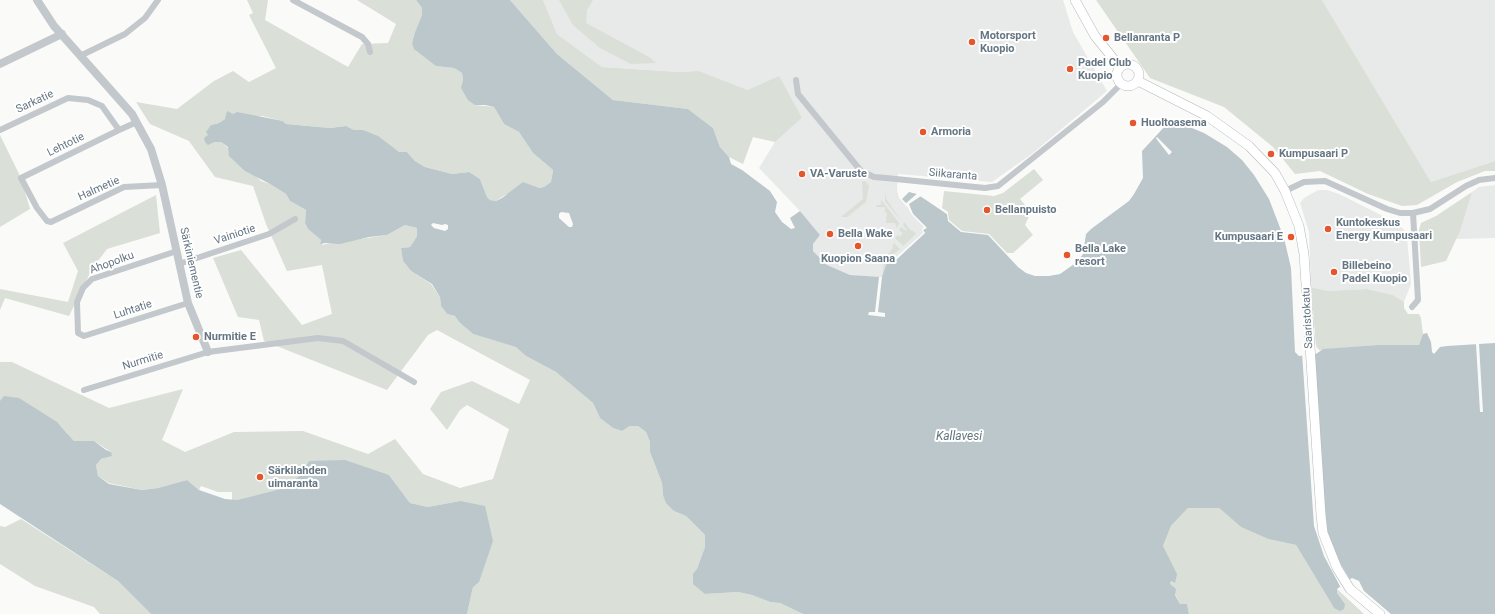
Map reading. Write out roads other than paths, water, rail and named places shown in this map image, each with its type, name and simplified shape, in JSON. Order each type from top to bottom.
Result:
[{"type":"main road","points":[[1075,0],[1095,36],[1120,67]]},
{"type":"main road","points":[[1125,64],[1133,65],[1138,72],[1138,81],[1130,86],[1121,84],[1117,76],[1120,67],[1125,64]]},
{"type":"main road","name":"Saaristokatu","points":[[1138,81],[1207,116],[1249,146],[1275,173],[1285,191],[1302,237],[1322,527],[1328,549],[1337,568],[1350,589],[1380,614]]},
{"type":"street","name":"Särkiniementie","points":[[36,0],[54,26],[137,122],[151,149],[162,185],[188,303],[208,352]]},
{"type":"street","points":[[80,56],[125,34],[145,18],[158,0]]},
{"type":"street","points":[[293,0],[362,37],[368,44],[370,52]]},
{"type":"street","points":[[0,64],[62,34]]},
{"type":"street","name":"Siikaranta","points":[[796,80],[798,94],[861,171],[874,176],[890,179],[985,188],[998,186],[1103,102],[1121,84]]},
{"type":"street","name":"Sarkatie","points":[[0,130],[68,98],[88,100],[102,106],[119,130]]},
{"type":"street","points":[[119,130],[137,122]]},
{"type":"street","name":"Lehtotie","points":[[47,222],[37,208],[21,178],[119,130]]},
{"type":"street","points":[[1285,191],[1304,182],[1325,181],[1387,209],[1400,213],[1413,213],[1430,209],[1478,180],[1495,178]]},
{"type":"street","name":"Halmetie","points":[[47,222],[51,222],[124,188],[162,185]]},
{"type":"street","points":[[1412,308],[1418,300],[1413,213]]},
{"type":"street","name":"Vainiotie","points":[[179,264],[269,234],[295,219]]},
{"type":"street","name":"Ahopolku","points":[[84,336],[78,333],[78,302],[83,288],[92,279],[177,251]]},
{"type":"street","name":"Luhtatie","points":[[84,336],[188,303]]},
{"type":"street","points":[[208,352],[318,338],[343,341],[414,382]]},
{"type":"street","name":"Nurmitie","points":[[84,390],[208,352]]},
{"type":"water","name":"Kallavesi","points":[[416,0],[510,0],[557,54],[613,100],[688,109],[713,128],[720,147],[729,157],[731,164],[742,170],[770,191],[777,202],[775,212],[782,222],[791,229],[795,228],[790,218],[800,211],[820,235],[813,244],[813,251],[827,265],[850,275],[882,277],[887,263],[892,257],[895,260],[925,233],[923,230],[926,227],[913,214],[908,205],[902,199],[909,192],[917,194],[947,214],[948,221],[961,232],[988,235],[1018,267],[1026,273],[1035,276],[1060,274],[1077,262],[1083,254],[1086,234],[1129,201],[1134,194],[1143,178],[1142,151],[1167,124],[1177,122],[1204,133],[1227,147],[1242,160],[1254,175],[1269,199],[1284,238],[1291,268],[1295,352],[1299,356],[1316,354],[1323,349],[1378,345],[1419,345],[1423,334],[1427,333],[1431,342],[1432,352],[1434,354],[1440,347],[1495,343],[1495,614],[1391,614],[1364,591],[1359,581],[1352,578],[1337,589],[1337,593],[1345,604],[1344,609],[1340,611],[1334,608],[1296,545],[1268,539],[1241,527],[1219,508],[1188,508],[1171,526],[1163,546],[1177,574],[1175,583],[1171,581],[1170,584],[1176,589],[1175,595],[1180,604],[1187,604],[1189,614],[803,614],[780,603],[770,602],[752,595],[738,592],[705,594],[693,584],[693,574],[697,569],[705,547],[705,535],[686,516],[674,511],[666,503],[663,495],[662,483],[650,452],[650,442],[646,432],[638,426],[630,426],[622,431],[613,428],[600,418],[593,403],[556,372],[526,356],[516,347],[473,334],[459,322],[455,316],[447,314],[441,306],[440,297],[432,284],[411,271],[403,261],[401,248],[410,247],[417,236],[417,228],[405,225],[387,235],[369,237],[340,244],[324,243],[320,245],[321,240],[308,229],[305,223],[306,210],[290,201],[286,194],[245,171],[229,156],[228,147],[221,142],[214,142],[208,145],[205,142],[204,138],[208,135],[206,132],[211,125],[219,123],[225,119],[227,111],[233,114],[237,112],[283,121],[286,124],[330,128],[346,126],[354,130],[363,130],[378,136],[399,152],[407,152],[415,161],[425,167],[452,174],[469,172],[480,179],[487,197],[490,200],[496,201],[502,198],[523,182],[539,188],[544,187],[551,182],[553,170],[533,153],[519,132],[504,124],[494,107],[475,105],[468,100],[461,88],[463,80],[462,73],[454,68],[436,66],[414,49],[412,43],[422,15],[422,8]],"holes":[[[561,212],[569,213],[573,224],[572,227],[569,227],[559,218],[559,214]],[[433,223],[448,225],[448,229],[445,231],[434,228],[431,225]]]},
{"type":"water","points":[[4,396],[19,398],[57,422],[74,441],[94,441],[111,452],[112,456],[101,459],[96,465],[98,476],[109,484],[142,490],[158,488],[187,480],[199,490],[225,499],[237,500],[284,488],[298,477],[309,461],[345,460],[389,475],[410,503],[428,507],[460,501],[485,506],[493,541],[479,582],[473,587],[467,614],[151,614],[118,581],[0,504],[0,401]]},
{"type":"place","name":"Bellanranta P","points":[[1106,38]]},
{"type":"place","name":"Motorsport Kuopio","points":[[972,42]]},
{"type":"place","name":"Padel Club Kuopio","points":[[1070,69]]},
{"type":"place","name":"Huoltoasema","points":[[1133,123]]},
{"type":"place","name":"Armoria","points":[[923,132]]},
{"type":"place","name":"Kumpusaari P","points":[[1271,154]]},
{"type":"place","name":"VA-Varuste","points":[[802,174]]},
{"type":"place","name":"Bellanpuisto","points":[[987,210]]},
{"type":"place","name":"Kuntokeskus Energy Kumpusaari","points":[[1328,229]]},
{"type":"place","name":"Bella Wake","points":[[830,234]]},
{"type":"place","name":"Kumpusaari E","points":[[1291,237]]},
{"type":"place","name":"Kuopion Saana","points":[[858,246]]},
{"type":"place","name":"Bella Lake resort","points":[[1067,255]]},
{"type":"place","name":"Billebeino Padel Kuopio","points":[[1334,272]]},
{"type":"place","name":"Nurmitie E","points":[[196,337]]},
{"type":"place","name":"Särkilahden uimaranta","points":[[260,477]]}]
